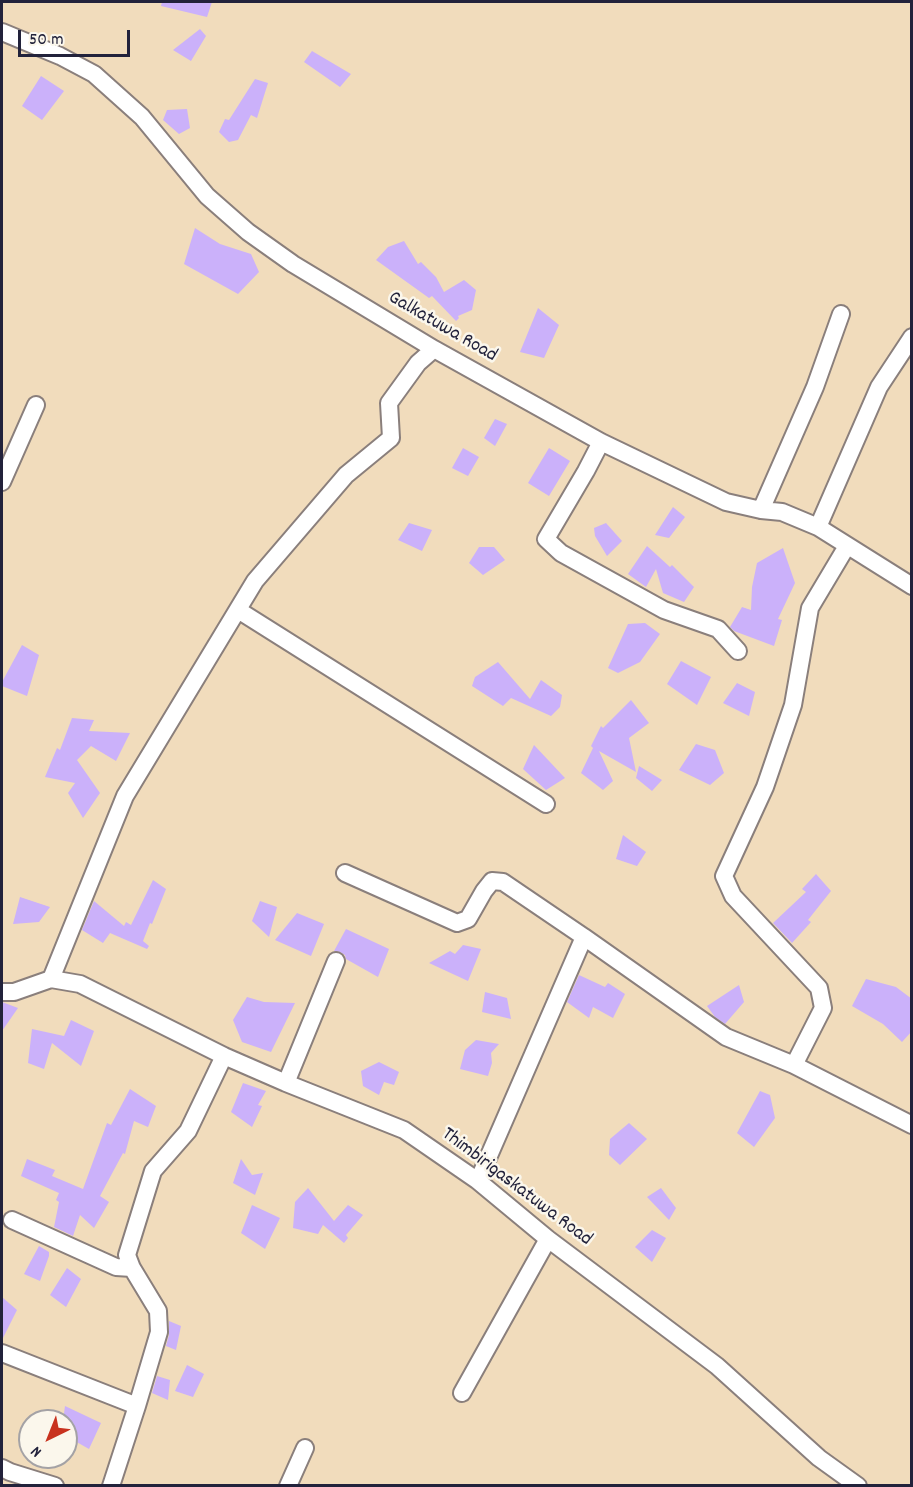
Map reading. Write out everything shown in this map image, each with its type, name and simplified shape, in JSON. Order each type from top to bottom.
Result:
[{"type":"street","name":"Galkatuwa Road","points":[[2,32],[60,56],[94,74],[142,117],[207,196],[248,232],[293,264],[434,349],[601,442],[726,502],[782,512],[818,527],[912,586]]},
{"type":"street","points":[[761,510],[815,387],[841,315]]},
{"type":"street","points":[[818,527],[879,387],[912,337]]},
{"type":"street","points":[[51,979],[125,796],[255,581],[346,476],[391,438],[389,403],[418,363],[434,349]]},
{"type":"street","points":[[2,482],[36,405]]},
{"type":"street","points":[[601,442],[546,539],[561,553],[664,610],[718,629],[738,651]]},
{"type":"street","points":[[794,1065],[823,1008],[819,988],[733,896],[724,876],[765,788],[794,705],[810,608],[847,546]]},
{"type":"street","points":[[238,610],[546,804]]},
{"type":"street","points":[[345,873],[457,923],[468,919],[492,881],[502,882],[726,1037],[794,1065],[912,1125]]},
{"type":"street","points":[[478,1181],[584,937]]},
{"type":"street","points":[[286,1083],[336,961]]},
{"type":"street","name":"Thimbirigaskatuwa Road","points":[[2,992],[14,992],[51,979],[80,984],[224,1056],[404,1130],[478,1181],[548,1239],[717,1366],[819,1458],[858,1485]]},
{"type":"street","points":[[111,1485],[159,1332],[159,1311],[132,1268],[127,1255],[153,1171],[188,1131],[224,1056]]},
{"type":"street","points":[[12,1220],[116,1267],[132,1268]]},
{"type":"street","points":[[462,1393],[548,1239]]},
{"type":"street","points":[[2,1353],[137,1406]]},
{"type":"street","points":[[288,1485],[305,1448]]},
{"type":"street","points":[[2,1468],[55,1485]]},
{"type":"building","points":[[162,2],[212,2],[207,17],[161,6]]},
{"type":"building","points":[[200,29],[206,36],[191,61],[173,50]]},
{"type":"building","points":[[312,51],[351,74],[340,87],[304,62]]},
{"type":"building","points":[[41,76],[64,91],[42,120],[22,106]]},
{"type":"building","points":[[255,79],[268,83],[257,118],[251,115],[238,140],[229,142],[219,132],[225,119],[229,120]]},
{"type":"building","points":[[187,109],[190,128],[179,134],[163,120],[167,110]]},
{"type":"building","points":[[195,228],[220,244],[251,254],[259,272],[238,294],[184,264]]},
{"type":"building","points":[[404,241],[418,264],[421,262],[436,277],[444,292],[464,280],[476,290],[472,310],[458,316],[456,321],[432,296],[429,298],[376,260],[388,247]]},
{"type":"building","points":[[538,308],[559,325],[544,358],[520,352]]},
{"type":"building","points":[[495,419],[507,424],[495,446],[484,438]]},
{"type":"building","points":[[463,448],[479,457],[468,476],[452,468]]},
{"type":"building","points":[[549,448],[570,461],[549,496],[528,483]]},
{"type":"building","points":[[673,507],[685,517],[669,538],[655,535]]},
{"type":"building","points":[[409,523],[432,530],[422,551],[398,540]]},
{"type":"building","points":[[606,523],[622,541],[607,556],[595,536],[594,528]]},
{"type":"building","points":[[647,546],[670,567],[672,565],[694,587],[684,602],[663,593],[656,569],[646,587],[628,574]]},
{"type":"building","points":[[479,547],[494,547],[505,560],[483,575],[469,563]]},
{"type":"building","points":[[783,548],[795,583],[778,619],[782,620],[774,646],[734,631],[730,627],[742,607],[751,610],[752,587],[757,563]]},
{"type":"building","points":[[645,623],[660,634],[640,662],[618,673],[608,668],[628,624]]},
{"type":"building","points":[[22,645],[39,655],[27,696],[2,686]]},
{"type":"building","points":[[681,661],[711,677],[697,705],[667,684]]},
{"type":"building","points":[[498,662],[530,699],[541,680],[562,695],[560,707],[551,716],[511,698],[503,706],[472,686],[475,677]]},
{"type":"building","points":[[737,683],[755,692],[749,716],[723,703]]},
{"type":"building","points":[[631,700],[649,723],[629,738],[636,772],[599,751],[613,781],[603,790],[581,773],[601,726],[603,728]]},
{"type":"building","points":[[72,718],[94,720],[89,731],[130,733],[116,761],[91,746],[77,760],[100,793],[83,818],[68,793],[75,783],[45,777],[57,748],[60,750]]},
{"type":"building","points":[[696,744],[715,750],[724,773],[710,785],[679,770]]},
{"type":"building","points":[[534,745],[565,778],[546,790],[523,769]]},
{"type":"building","points":[[639,766],[662,780],[652,791],[636,778]]},
{"type":"building","points":[[623,835],[646,852],[637,866],[616,859]]},
{"type":"building","points":[[816,874],[831,891],[808,920],[811,922],[792,943],[773,923],[806,892],[802,889]]},
{"type":"building","points":[[153,880],[166,889],[143,941],[149,946],[147,949],[110,933],[103,943],[82,930],[94,901],[124,926],[126,922],[131,925]]},
{"type":"building","points":[[20,897],[50,907],[39,922],[13,924]]},
{"type":"building","points":[[260,901],[277,907],[269,937],[252,921]]},
{"type":"building","points":[[297,913],[324,924],[311,956],[275,940]]},
{"type":"building","points":[[346,929],[389,949],[378,977],[346,959],[345,955],[340,952],[334,951]]},
{"type":"building","points":[[463,945],[481,949],[468,981],[429,963],[450,951],[455,954]]},
{"type":"building","points":[[579,975],[605,987],[608,983],[625,994],[613,1018],[593,1007],[589,1018],[567,1002]]},
{"type":"building","points":[[866,979],[896,987],[912,999],[912,1031],[902,1042],[883,1024],[852,1006]]},
{"type":"building","points":[[739,985],[744,1002],[725,1024],[715,1017],[707,1006]]},
{"type":"building","points":[[485,992],[507,998],[511,1019],[482,1012]]},
{"type":"building","points":[[247,997],[264,1002],[295,1003],[271,1052],[242,1042],[233,1020]]},
{"type":"building","points":[[2,1002],[18,1008],[2,1031]]},
{"type":"building","points":[[71,1020],[94,1031],[81,1066],[52,1043],[44,1069],[28,1063],[32,1029],[64,1036]]},
{"type":"building","points":[[476,1040],[499,1044],[491,1053],[492,1063],[488,1076],[460,1069],[465,1050]]},
{"type":"building","points":[[379,1062],[399,1072],[394,1085],[384,1082],[379,1095],[363,1086],[361,1071]]},
{"type":"building","points":[[243,1083],[266,1091],[258,1105],[262,1106],[252,1127],[231,1112]]},
{"type":"building","points":[[130,1089],[156,1106],[148,1127],[134,1121],[125,1154],[123,1153],[100,1196],[109,1202],[94,1228],[80,1215],[73,1236],[54,1227],[59,1202],[56,1200],[59,1193],[21,1176],[27,1159],[55,1170],[52,1176],[83,1189],[107,1123],[111,1125]]},
{"type":"building","points":[[760,1091],[770,1095],[775,1118],[754,1147],[737,1133]]},
{"type":"building","points":[[629,1123],[647,1139],[620,1165],[609,1155],[610,1139]]},
{"type":"building","points":[[241,1159],[252,1175],[263,1173],[255,1195],[233,1183]]},
{"type":"building","points":[[308,1188],[334,1221],[348,1205],[363,1215],[346,1235],[348,1238],[344,1243],[323,1225],[318,1234],[293,1228],[295,1202]]},
{"type":"building","points":[[661,1188],[676,1208],[669,1220],[647,1197]]},
{"type":"building","points":[[252,1205],[280,1218],[265,1249],[241,1233]]},
{"type":"building","points":[[652,1230],[666,1238],[652,1262],[635,1247]]},
{"type":"building","points":[[39,1246],[49,1252],[40,1281],[24,1274]]},
{"type":"building","points":[[67,1268],[81,1279],[66,1307],[50,1295]]},
{"type":"building","points":[[2,1297],[17,1310],[2,1340]]},
{"type":"building","points":[[169,1321],[181,1326],[176,1350],[166,1346]]},
{"type":"building","points":[[187,1365],[204,1374],[193,1397],[175,1391]]},
{"type":"building","points":[[157,1376],[170,1380],[168,1400],[152,1393]]},
{"type":"building","points":[[78,1412],[101,1423],[89,1449],[78,1443]]}]
